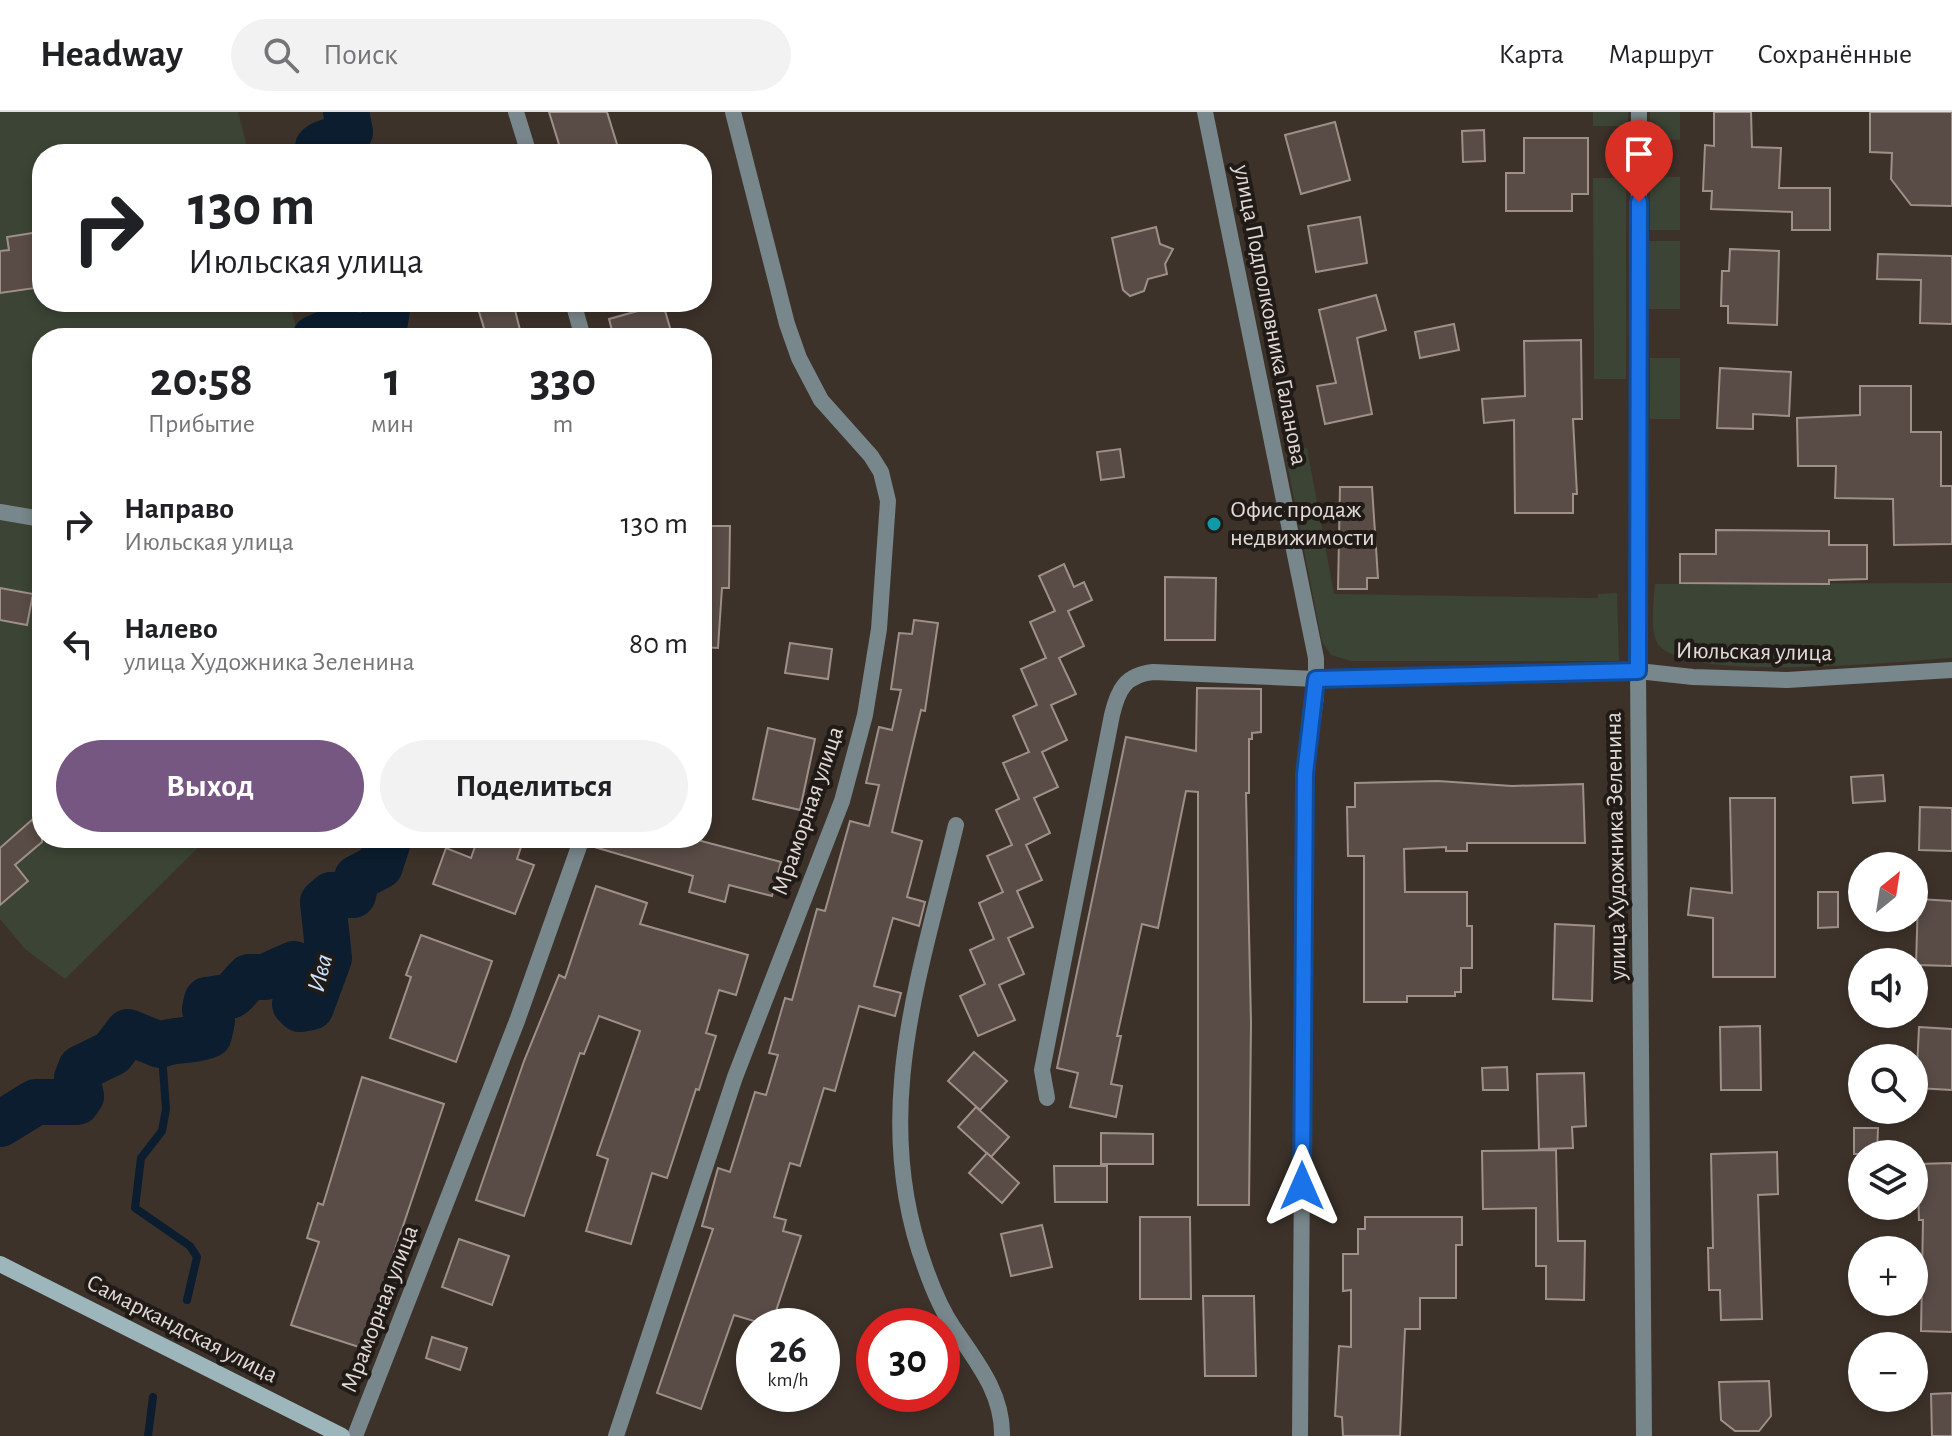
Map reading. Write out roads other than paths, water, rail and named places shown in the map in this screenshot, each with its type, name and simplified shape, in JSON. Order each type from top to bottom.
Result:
[{"type":"street","points":[[516,112],[526,144]]},
{"type":"street","name":"Мраморная улица","points":[[616,1436],[735,1077],[842,801],[865,715],[879,629],[888,501],[881,472],[821,400],[799,358],[787,324],[733,112]]},
{"type":"street","name":"улица Подполковника Галанова","points":[[1205,112],[1316,658],[1305,774],[1300,1436]]},
{"type":"street","name":"улица Художника Зеленина","points":[[1639,112],[1638,671],[1644,1436]]},
{"type":"street","points":[[0,512],[32,517]]},
{"type":"street","name":"Июльская улица","points":[[1047,1098],[1042,1070],[1112,715],[1124,684],[1130,677],[1153,672],[1316,679],[1638,671],[1693,677],[1787,680],[1952,670]]},
{"type":"street","points":[[956,825],[907,1025],[900,1078],[898,1149],[903,1189],[924,1265],[952,1326],[985,1373],[1000,1411],[1002,1436]]},
{"type":"street","name":"Мраморная улица","points":[[355,1436],[512,1035],[578,848]]},
{"type":"street","name":"Самаркандская улица","points":[[0,1264],[342,1436]]},
{"type":"waterway","name":"Ива","points":[[322,144],[343,138],[350,132],[346,112]]},
{"type":"waterway","name":"Ива","points":[[380,328],[385,322],[387,312]]},
{"type":"waterway","name":"Ива","points":[[0,1124],[36,1102],[77,1102],[81,1096],[77,1078],[81,1068],[112,1053],[128,1032],[160,1045],[209,1035],[212,1021],[205,1009],[207,1000],[232,995],[249,977],[265,977],[294,964],[304,977],[295,1004],[300,1009],[311,1007],[329,958],[323,902],[331,895],[353,895],[357,878],[380,866],[386,848]]},
{"type":"waterway","points":[[169,1041],[162,1056],[166,1109],[162,1131],[141,1158],[135,1208],[190,1246],[197,1257],[187,1300]]},
{"type":"waterway","points":[[148,1436],[153,1397]]},
{"type":"place","name":"Офис продаж недвижимости","points":[[1214,524]]}]
